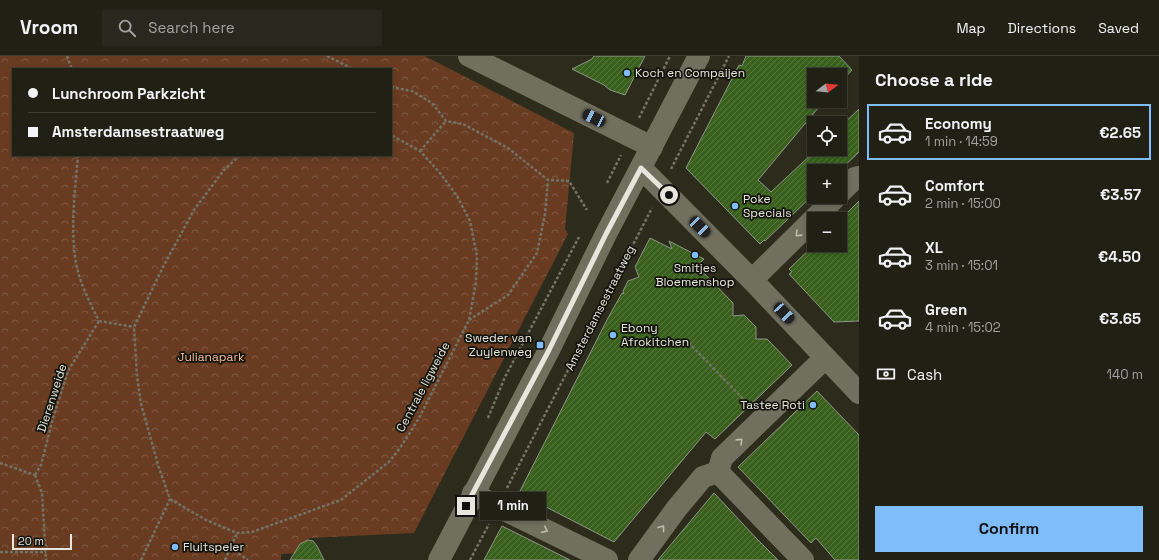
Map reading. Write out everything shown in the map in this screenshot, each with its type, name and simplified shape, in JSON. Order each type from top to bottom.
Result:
[{"type":"street","points":[[469,56],[652,147]]},
{"type":"street","points":[[439,560],[549,350],[606,234],[699,56]]},
{"type":"street","points":[[641,168],[752,280],[859,393]]},
{"type":"street","points":[[847,186],[859,177]]},
{"type":"street","points":[[752,280],[829,204]]},
{"type":"street","points":[[718,472],[722,458],[825,358]]},
{"type":"street","points":[[639,560],[677,508],[703,477],[718,472]]},
{"type":"street","points":[[718,472],[803,560]]},
{"type":"street","points":[[473,493],[607,560]]},
{"type":"path","points":[[67,56],[72,68]]},
{"type":"path","points":[[327,56],[352,68]]},
{"type":"path","points":[[606,185],[670,56]]},
{"type":"path","name":"Amsterdamsestraatweg","points":[[470,560],[729,56]]},
{"type":"path","points":[[392,88],[412,90],[432,103],[446,121],[463,124],[508,148],[548,180],[568,181],[587,210]]},
{"type":"path","points":[[420,151],[446,121]]},
{"type":"path","name":"Centrale ligweide","points":[[237,533],[252,532],[341,500],[390,461],[419,418],[469,320],[476,282],[477,256],[470,221],[457,196],[440,173],[420,151],[392,136]]},
{"type":"path","points":[[78,156],[73,206],[73,236],[76,257],[85,293],[99,321],[134,327]]},
{"type":"path","points":[[225,560],[237,533],[206,520],[170,499],[159,468],[141,404],[137,376],[134,327],[164,265],[194,210],[224,170],[239,156]]},
{"type":"path","points":[[469,320],[508,295],[536,253],[545,214],[548,180]]},
{"type":"path","points":[[487,420],[505,376],[579,236]]},
{"type":"path","name":"Dierenweide","points":[[35,475],[41,465],[53,418],[68,371],[99,321]]},
{"type":"path","points":[[685,339],[763,419]]},
{"type":"path","points":[[0,463],[35,475],[42,493],[46,560]]},
{"type":"path","points":[[141,560],[170,499]]},
{"type":"path","points":[[230,548],[248,560]]},
{"type":"path","points":[[0,552],[46,552]]},
{"type":"green space","name":"Julianapark","points":[[0,56],[425,56],[574,133],[565,229],[568,234],[414,533],[309,538],[300,544],[297,550],[298,553],[281,554],[281,560],[0,560]]},
{"type":"building","points":[[594,56],[645,56],[625,95],[610,90],[604,85],[572,69],[592,59]]},
{"type":"building","points":[[746,56],[839,56],[852,70],[847,75],[847,68],[807,68],[807,108],[818,108],[811,116],[807,116],[807,121],[758,180],[771,192],[810,156],[847,156],[847,120],[859,109],[859,152],[846,164],[807,164],[807,201],[760,244],[686,168],[739,65],[742,66]]},
{"type":"building","points":[[859,201],[859,321],[834,322],[789,274],[792,272],[789,269],[807,252],[847,252],[847,213]]},
{"type":"building","points":[[650,238],[672,249],[669,241],[704,259],[697,266],[733,303],[733,316],[744,315],[756,327],[756,339],[767,339],[792,365],[715,439],[706,432],[614,542],[519,493],[608,318],[622,293],[624,294],[623,291],[628,281],[639,277],[635,267]]},
{"type":"building","points":[[817,391],[859,435],[859,560],[835,560],[816,538],[811,543],[738,467]]},
{"type":"building","points":[[714,493],[757,539],[778,560],[658,560]]},
{"type":"building","points":[[502,526],[570,560],[484,560]]},
{"type":"building","points":[[308,540],[313,541],[317,546],[324,560],[290,560],[300,544]]},
{"type":"place","name":"Koch en Compaijen","points":[[627,73]]},
{"type":"place","name":"Poke Specials","points":[[735,206]]},
{"type":"place","name":"Smitjes Bloemenshop","points":[[695,255]]},
{"type":"place","name":"Ebony Afrokitchen","points":[[613,335]]},
{"type":"place","name":"Sweder van Zuylenweg","points":[[540,345]]},
{"type":"place","name":"Tastee Roti","points":[[813,405]]},
{"type":"place","name":"Fluitspeler","points":[[175,547]]},
{"type":"route","points":[[466,506],[549,350],[606,234],[641,168],[669,195]]}]
